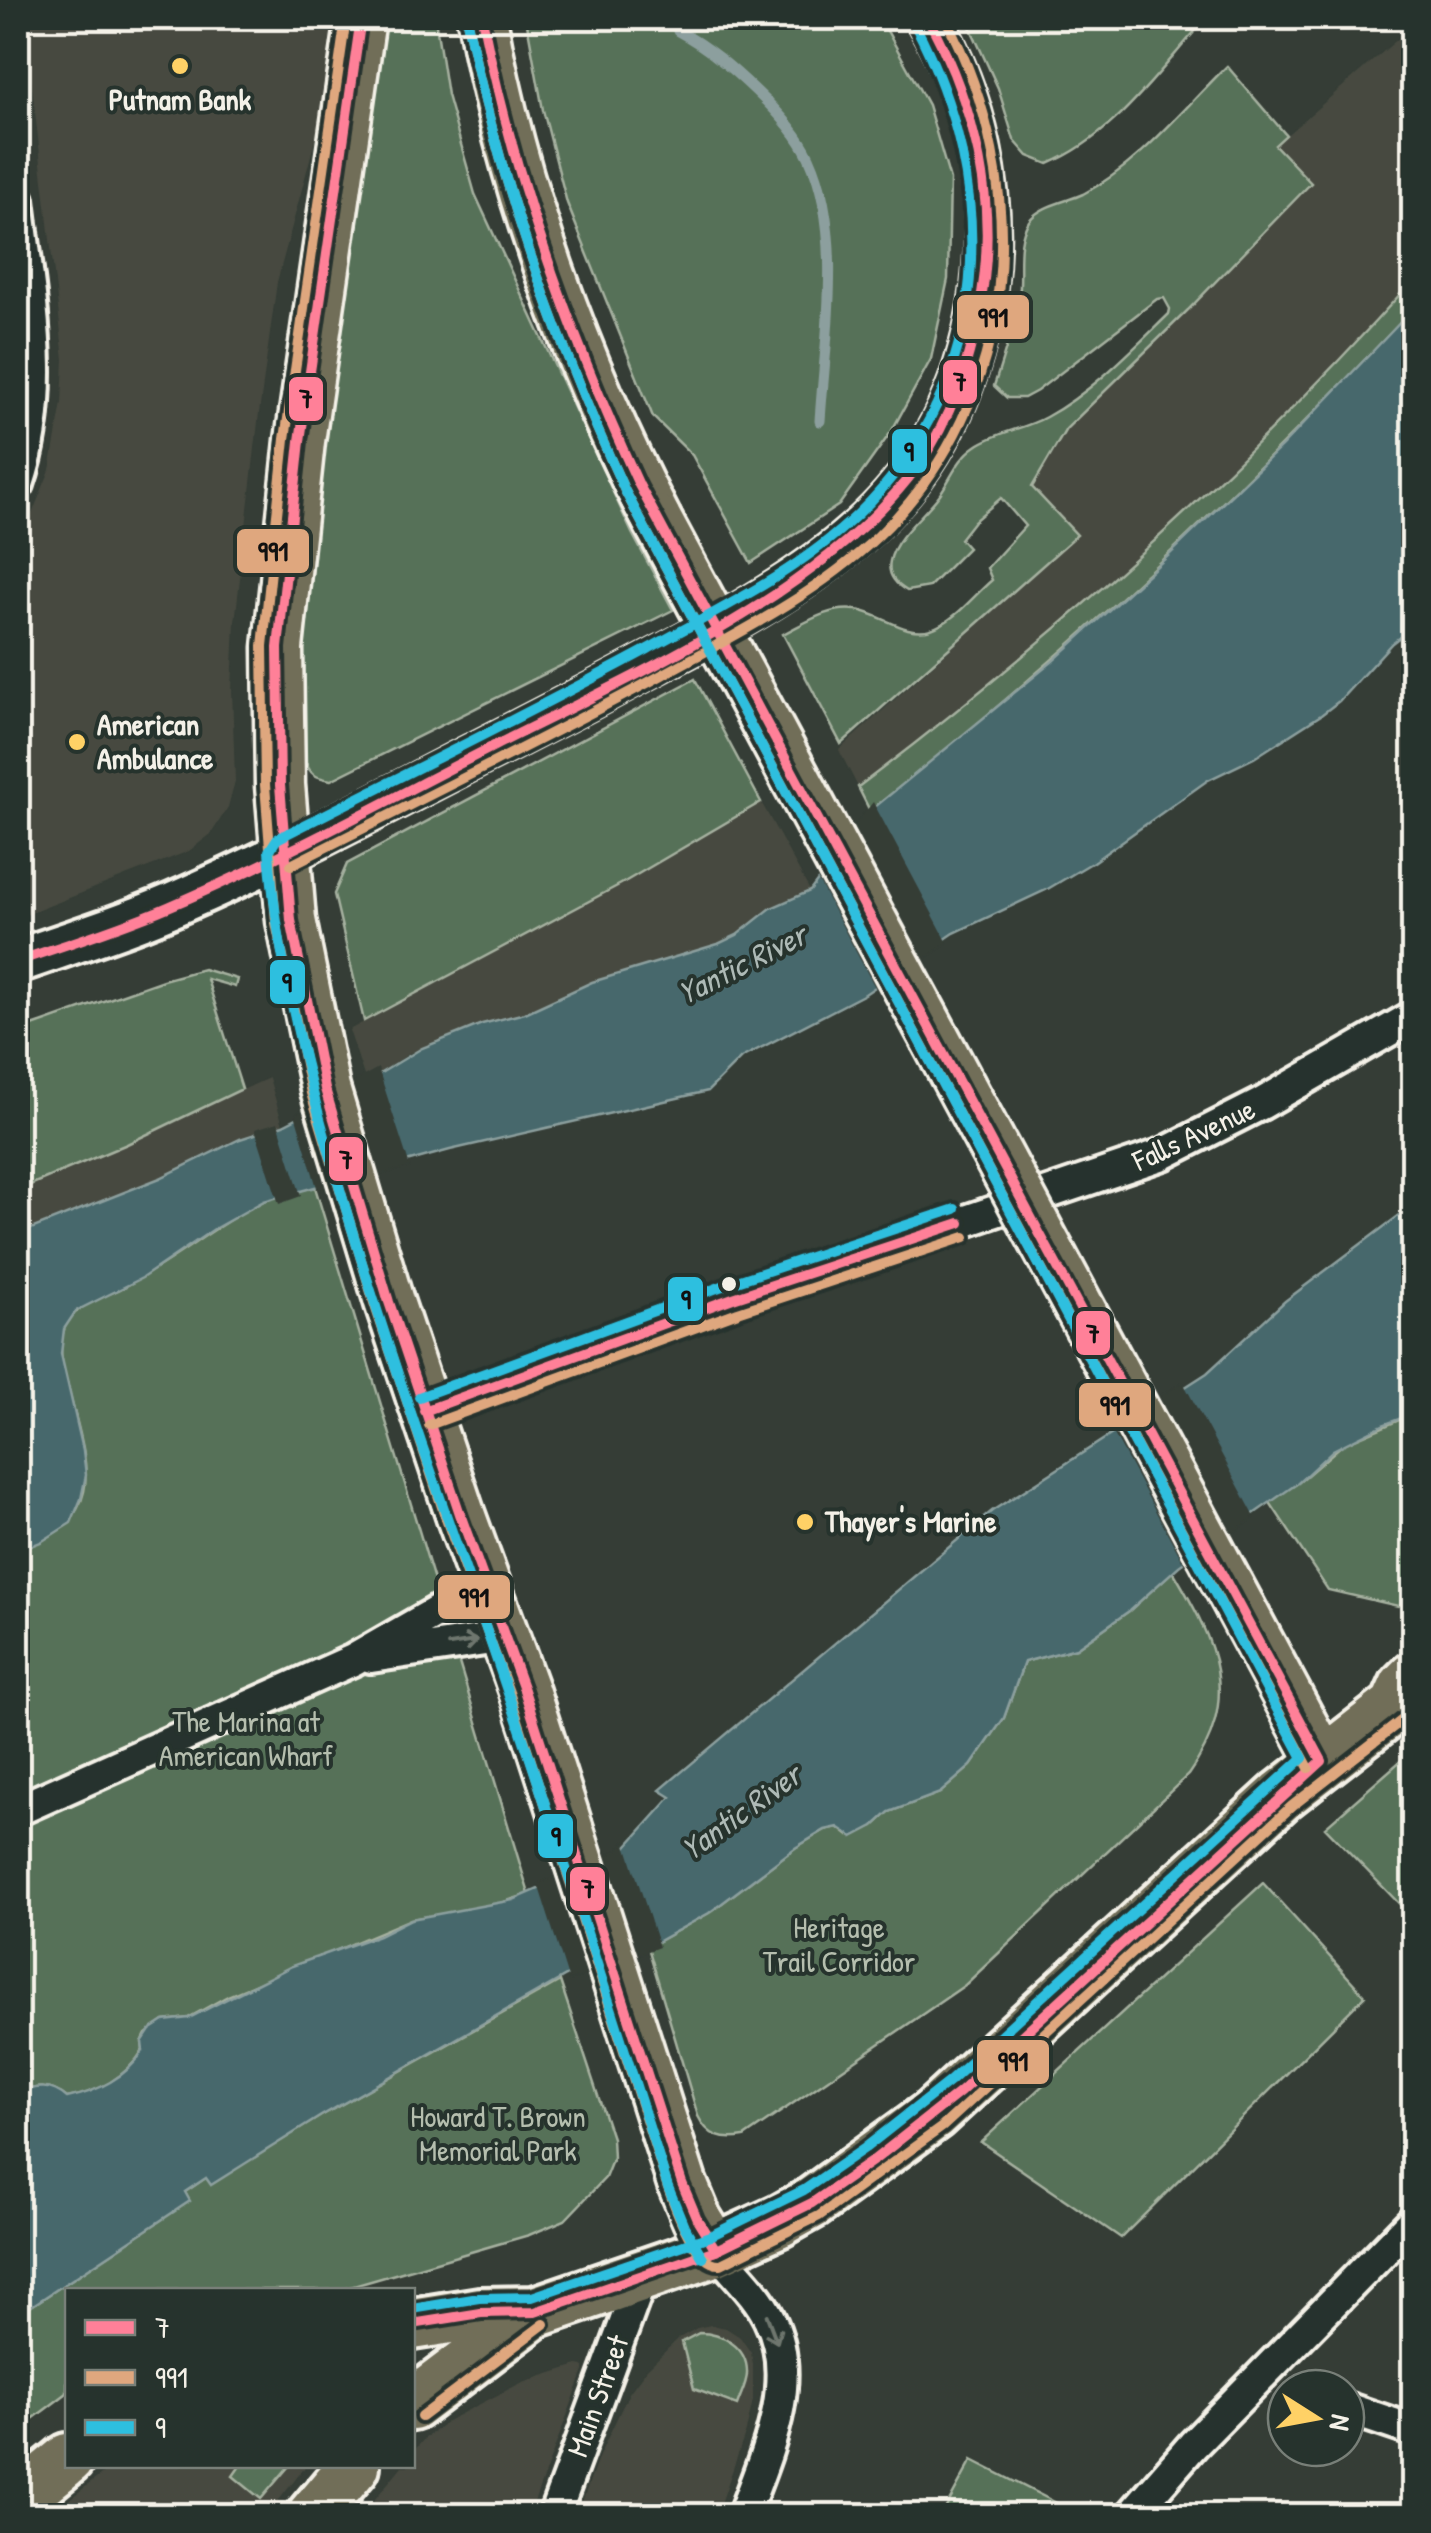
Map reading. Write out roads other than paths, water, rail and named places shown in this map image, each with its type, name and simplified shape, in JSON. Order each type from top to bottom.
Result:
[{"type":"highway","points":[[415,2324],[482,2314],[535,2312],[716,2250],[812,2203],[933,2115],[1322,1761],[1408,1697]]},
{"type":"highway","points":[[415,2403],[535,2312]]},
{"type":"highway","points":[[18,2500],[65,2461]]},
{"type":"highway","points":[[312,2516],[352,2468]]},
{"type":"main road","points":[[361,18],[304,408],[285,569],[277,673],[284,852],[291,920],[330,1105],[424,1410],[505,1637],[682,2184],[716,2250]]},
{"type":"main road","points":[[482,18],[512,145],[544,248],[594,382],[658,520],[1322,1761]]},
{"type":"main road","points":[[18,960],[174,904],[284,852],[578,703],[773,596],[849,543],[904,486],[935,440],[965,373],[980,312],[987,249],[985,187],[972,120],[952,65],[928,18]]},
{"type":"street","points":[[18,200],[36,364],[30,438],[18,484]]},
{"type":"street","name":"Falls Avenue","points":[[960,1222],[1163,1154],[1240,1116],[1414,1016]]},
{"type":"street","points":[[424,1410],[627,1336]]},
{"type":"street","points":[[18,1810],[353,1660],[485,1584]]},
{"type":"street","points":[[353,1660],[505,1637]]},
{"type":"street","points":[[1286,2368],[1414,2220]]},
{"type":"street","points":[[716,2250],[761,2304],[773,2327],[780,2355],[774,2424],[743,2516]]},
{"type":"street","name":"Main Street","points":[[554,2516],[642,2277]]},
{"type":"street","points":[[1131,2516],[1266,2390]]},
{"type":"street","points":[[1366,2415],[1414,2431]]},
{"type":"water","name":"Yantic River","points":[[1413,309],[1413,627],[1392,643],[1339,701],[1254,758],[1208,780],[1093,862],[1046,890],[954,933],[865,994],[741,1058],[708,1091],[450,1150],[264,1201],[214,1229],[142,1278],[76,1311],[64,1329],[61,1354],[83,1450],[86,1475],[81,1499],[71,1523],[18,1551],[18,1234],[160,1178],[240,1139],[283,1125],[422,1048],[482,1024],[525,1013],[592,982],[718,944],[737,935],[771,908],[810,891],[870,811],[1053,661],[1169,555],[1282,446]]},
{"type":"water","name":"Yantic River","points":[[1413,1205],[1413,1414],[1333,1450],[1298,1483],[1179,1566],[1129,1611],[1076,1648],[1024,1662],[1004,1718],[971,1766],[940,1793],[889,1812],[853,1837],[838,1827],[825,1830],[709,1913],[644,1949],[566,1976],[321,2116],[211,2185],[206,2178],[185,2192],[190,2201],[18,2315],[18,2093],[44,2088],[67,2098],[89,2092],[129,2068],[143,2051],[142,2042],[150,2030],[164,2021],[189,2018],[292,1966],[379,1935],[411,1919],[513,1900],[620,1854],[671,1797],[660,1790],[992,1511],[1207,1373],[1285,1301]]},
{"type":"waterway","points":[[678,31],[719,58],[778,113],[804,148],[820,187],[830,287],[820,421]]},
{"type":"tunnel","points":[[627,1336],[960,1223]]},
{"type":"place","name":"Putnam Bank","points":[[180,66]]},
{"type":"place","name":"American Ambulance","points":[[77,742]]},
{"type":"place","name":"Thayer's Marine","points":[[805,1522]]},
{"type":"park label","name":"The Marina at American Wharf","points":[[246,1739]]},
{"type":"park label","name":"Heritage Trail Corridor","points":[[839,1945]]},
{"type":"park label","name":"Howard T. Brown Memorial Park","points":[[498,2134]]}]
